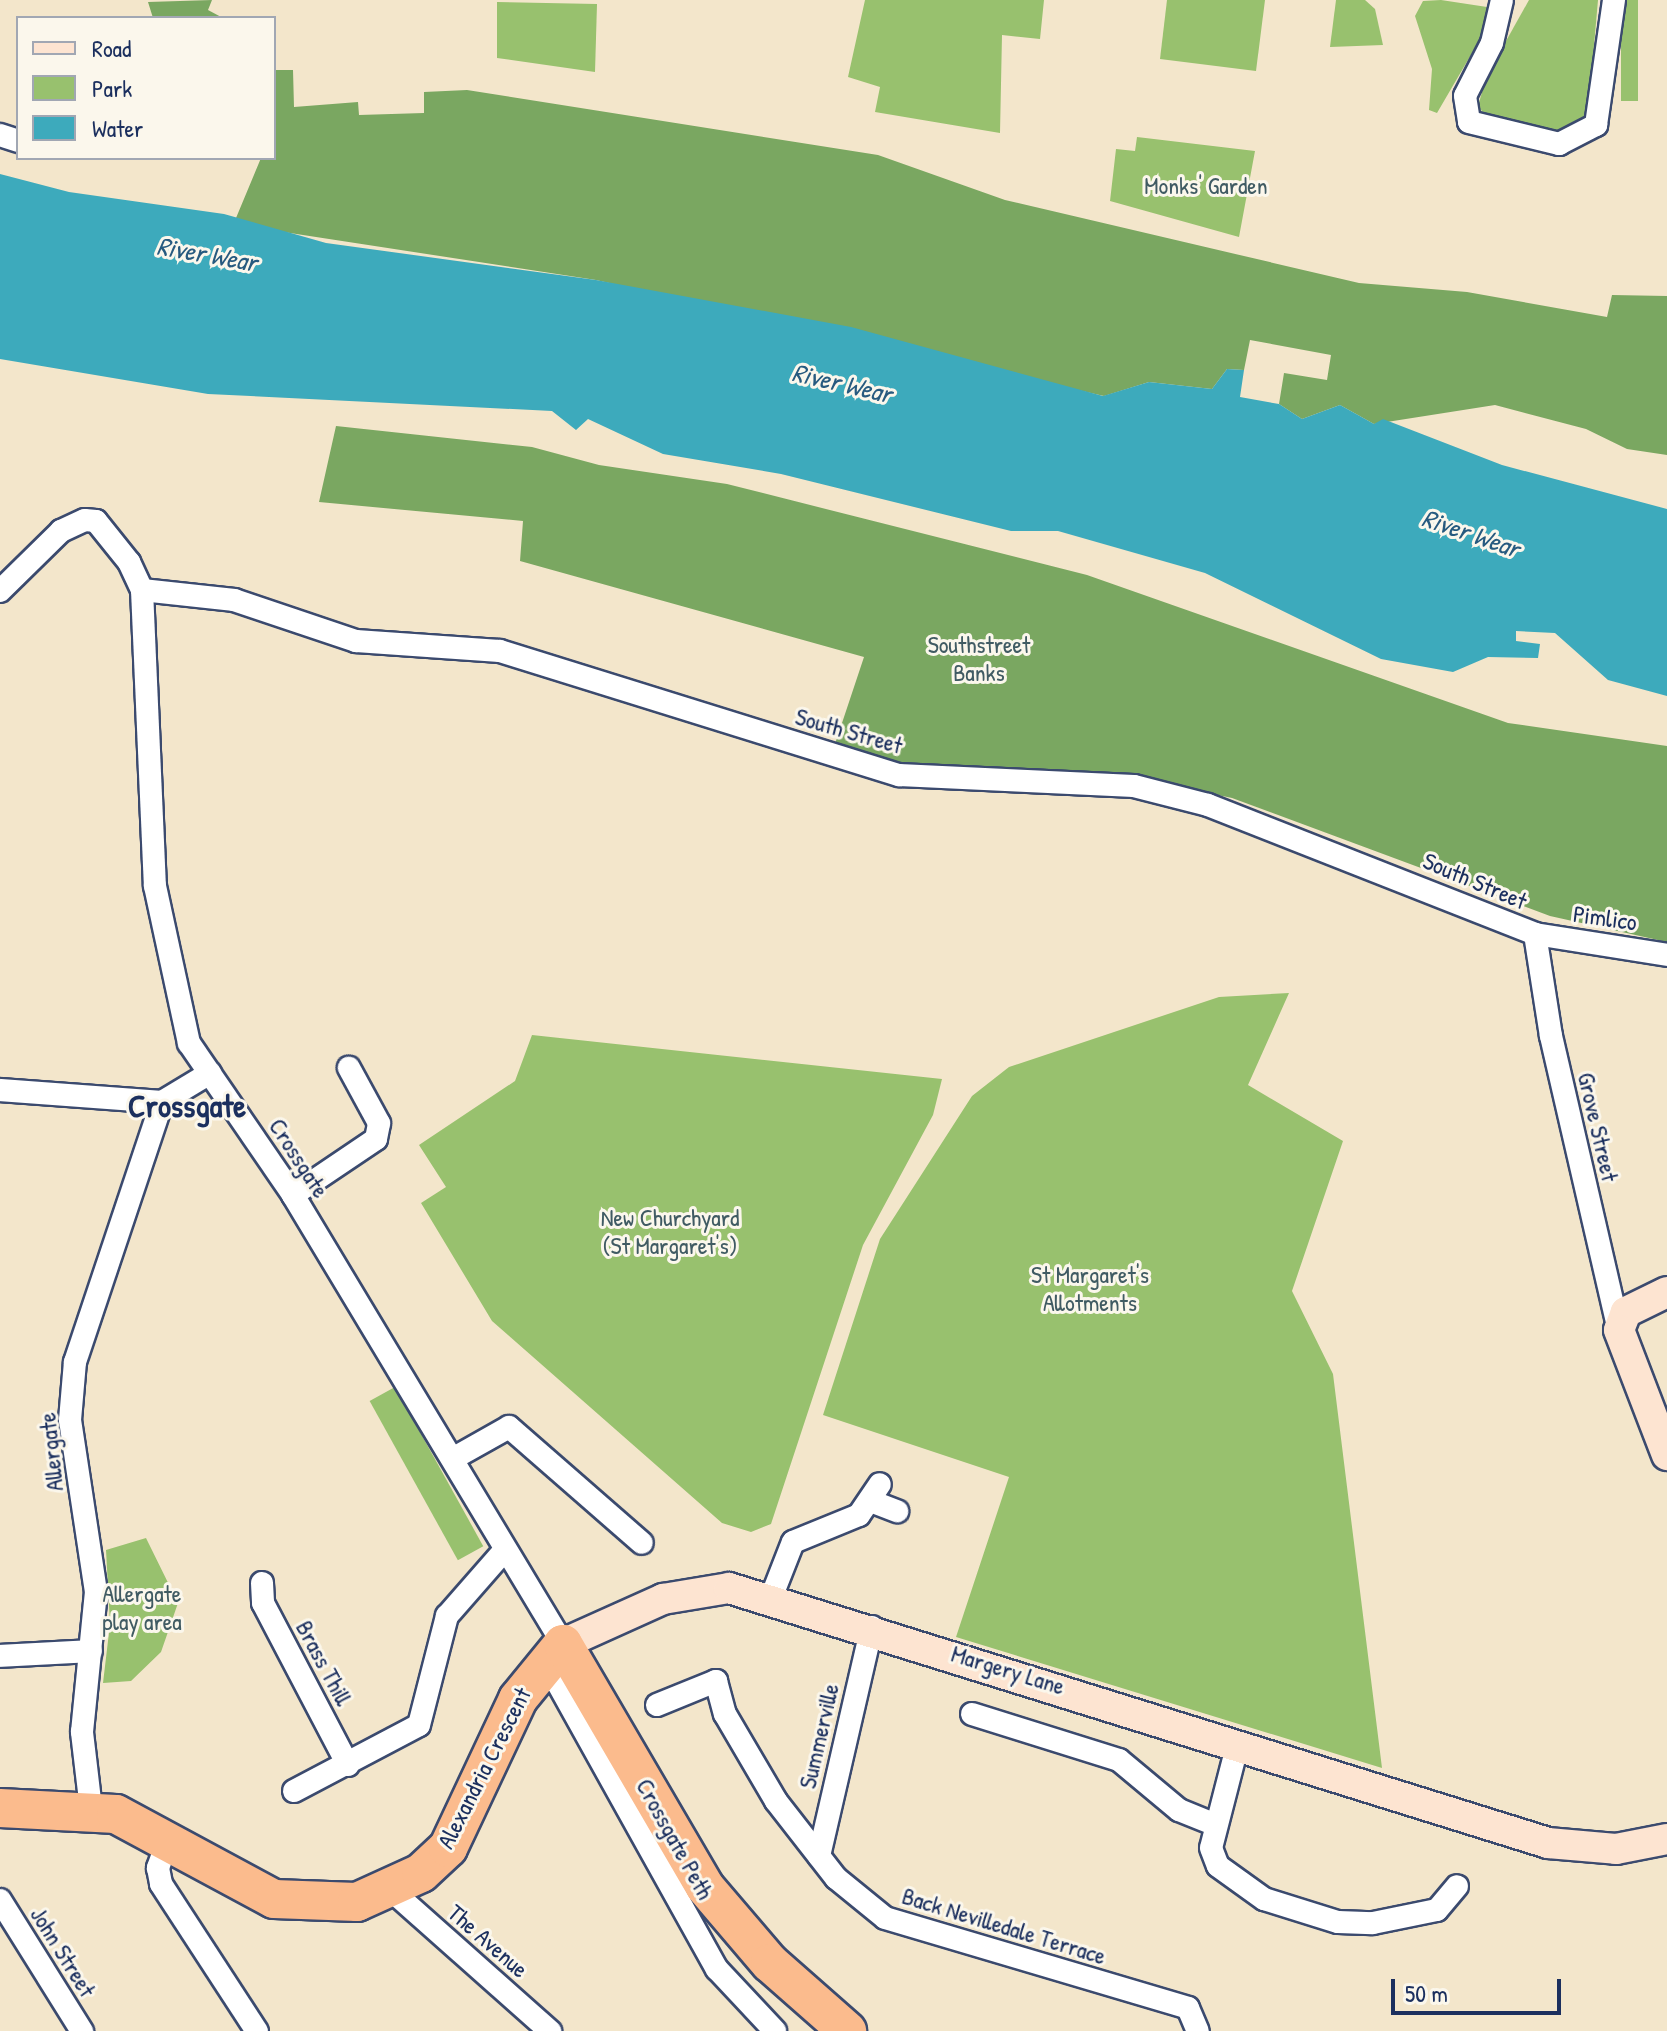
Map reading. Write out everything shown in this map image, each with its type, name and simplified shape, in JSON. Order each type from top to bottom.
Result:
[{"type":"highway","name":"Alexandria Crescent","points":[[91,1809],[167,1843],[274,1899],[357,1902],[391,1890],[448,1848],[534,1674],[563,1644]]},
{"type":"highway","points":[[563,1644],[705,1887],[770,1963],[847,2031]]},
{"type":"highway","points":[[0,1808],[91,1809]]},
{"type":"street","points":[[1502,0],[1492,43],[1465,96],[1469,122],[1559,144],[1596,125],[1614,0]]},
{"type":"street","points":[[0,591],[61,531],[96,521],[142,590]]},
{"type":"street","name":"South Street","points":[[142,590],[222,598],[356,641],[500,651],[899,775],[1134,786],[1194,801],[1535,934]]},
{"type":"street","name":"Crossgate","points":[[142,590],[155,886],[178,1009],[210,1073],[293,1195],[454,1458],[503,1552],[563,1644]]},
{"type":"street","name":"Pimlico","points":[[1535,934],[1667,955]]},
{"type":"street","name":"Grove Street","points":[[1535,934],[1551,1036],[1619,1330]]},
{"type":"street","points":[[293,1195],[376,1139],[379,1123],[349,1068]]},
{"type":"street","points":[[0,1090],[162,1102],[210,1073]]},
{"type":"street","name":"Allergate","points":[[91,1809],[82,1732],[91,1651],[94,1569],[70,1420],[75,1362],[162,1102]]},
{"type":"street","points":[[1667,1292],[1626,1312],[1619,1330],[1667,1455]]},
{"type":"street","points":[[454,1458],[509,1427],[642,1543]]},
{"type":"street","points":[[771,1598],[793,1542],[842,1525],[876,1493],[897,1511]]},
{"type":"street","points":[[294,1791],[419,1725],[438,1639],[472,1580],[503,1552]]},
{"type":"street","name":"Brass Thill","points":[[262,1583],[263,1603],[348,1765]]},
{"type":"street","name":"Margery Lane","points":[[563,1644],[614,1617],[695,1590],[729,1588],[872,1627],[1238,1743],[1452,1816],[1548,1843],[1616,1849],[1667,1839]]},
{"type":"street","name":"Summerville","points":[[819,1856],[872,1627]]},
{"type":"street","points":[[0,1656],[91,1651]]},
{"type":"street","name":"Crossgate Peth","points":[[534,1674],[557,1682],[717,1969],[775,2031]]},
{"type":"street","name":"Back Nevilledale Terrace","points":[[657,1705],[716,1681],[744,1750],[819,1856],[858,1899],[903,1927],[1188,2008],[1199,2028]]},
{"type":"street","points":[[972,1714],[1119,1760],[1179,1810],[1212,1823]]},
{"type":"street","points":[[1238,1743],[1212,1823],[1218,1866],[1293,1911],[1338,1922],[1400,1921],[1437,1910],[1457,1886]]},
{"type":"street","points":[[167,1843],[158,1868],[161,1884],[253,2030]]},
{"type":"street","name":"The Avenue","points":[[391,1890],[550,2031]]},
{"type":"street","name":"John Street","points":[[0,1900],[82,2031]]},
{"type":"green space","points":[[212,0],[208,10],[219,16],[152,16],[148,2]]},
{"type":"green space","points":[[865,0],[1044,0],[1040,39],[1002,35],[1000,133],[875,112],[880,87],[848,77]]},
{"type":"green space","points":[[1167,0],[1265,0],[1256,71],[1160,59]]},
{"type":"green space","points":[[1336,0],[1365,0],[1375,9],[1383,45],[1330,47]]},
{"type":"green space","points":[[1441,0],[1487,7],[1493,17],[1437,113],[1429,110],[1432,69],[1415,16],[1423,1]]},
{"type":"green space","points":[[1529,0],[1598,0],[1588,114],[1579,126],[1554,134],[1485,115],[1478,106],[1487,75]]},
{"type":"green space","points":[[1621,0],[1638,0],[1638,101],[1621,101]]},
{"type":"green space","points":[[497,2],[597,4],[595,72],[497,58]]},
{"type":"green space","points":[[276,70],[293,70],[294,107],[358,102],[359,115],[424,113],[424,92],[467,90],[878,155],[1005,200],[1359,283],[1467,292],[1607,317],[1612,295],[1667,296],[1667,455],[1627,449],[1586,429],[1495,405],[1374,424],[1340,405],[1302,419],[1279,404],[1284,373],[1327,380],[1331,355],[1250,340],[1244,370],[1227,369],[1212,389],[1149,382],[1104,396],[596,280],[277,231],[236,218],[260,160],[276,160]]},
{"type":"green space","name":"Monks' Garden","points":[[1137,137],[1255,151],[1239,237],[1110,201],[1116,149],[1135,151]]},
{"type":"green space","name":"Southstreet Banks","points":[[336,426],[532,447],[599,465],[727,484],[1087,575],[1508,723],[1667,746],[1667,942],[1550,916],[1232,798],[1123,775],[900,762],[834,747],[864,657],[520,561],[523,521],[319,502]]},
{"type":"green space","name":"St Margaret's Allotments","points":[[1289,993],[1248,1085],[1343,1141],[1292,1291],[1333,1374],[1382,1768],[956,1637],[1009,1477],[823,1415],[880,1239],[972,1096],[1009,1067],[1219,997]]},
{"type":"green space","name":"New Churchyard (St Margaret's)","points":[[532,1035],[942,1079],[933,1115],[863,1245],[771,1524],[751,1532],[722,1523],[492,1321],[421,1203],[446,1187],[419,1145],[515,1081]]},
{"type":"green space","points":[[395,1387],[483,1546],[458,1560],[370,1401]]},
{"type":"green space","name":"Allergate play area","points":[[146,1538],[178,1603],[161,1652],[131,1681],[103,1683],[110,1624],[106,1550]]},
{"type":"water","name":"River Wear","points":[[0,174],[69,192],[224,214],[326,243],[596,280],[851,327],[1103,396],[1149,382],[1212,389],[1227,369],[1244,370],[1240,397],[1279,404],[1302,419],[1340,405],[1374,424],[1383,419],[1502,465],[1667,509],[1667,696],[1608,680],[1555,633],[1516,631],[1516,641],[1540,644],[1538,658],[1488,657],[1453,672],[1381,659],[1205,573],[1058,531],[1011,531],[781,474],[663,454],[588,419],[576,430],[552,411],[208,394],[0,359]]},
{"type":"district","name":"Crossgate","points":[[187,1106]]}]
